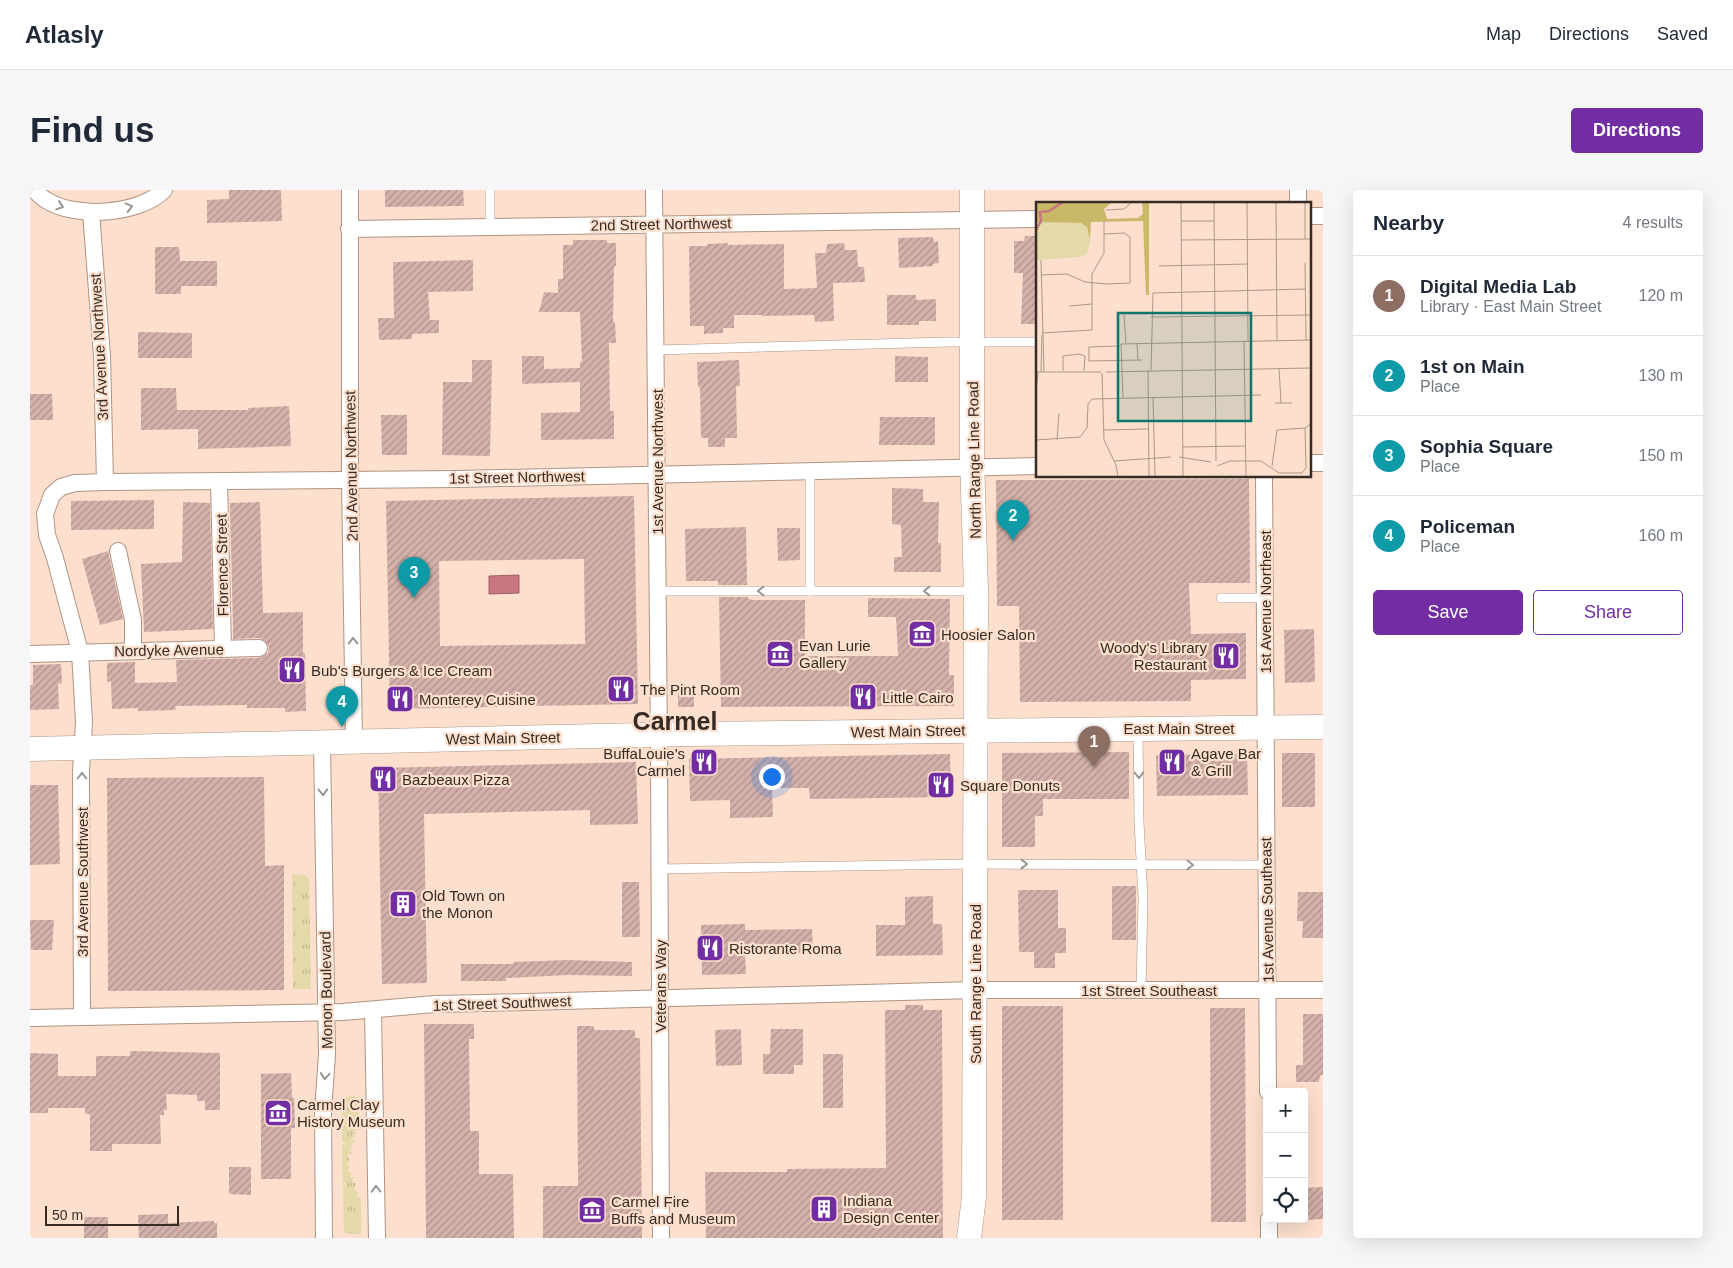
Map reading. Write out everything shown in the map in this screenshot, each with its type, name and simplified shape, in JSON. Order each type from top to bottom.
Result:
[{"type":"main road","name":"North Range Line Road","points":[[972,190],[976,730]]},
{"type":"main road","name":"East Main Street","points":[[976,730],[1323,726]]},
{"type":"main road","name":"West Main Street","points":[[30,749],[659,734],[976,730]]},
{"type":"main road","name":"South Range Line Road","points":[[969,1238],[974,1197],[976,730]]},
{"type":"street","points":[[34,190],[46,201],[65,208],[90,212],[126,209],[141,204],[159,195],[164,190]]},
{"type":"street","name":"2nd Avenue Northwest","points":[[350,190],[350,480],[354,742]]},
{"type":"street","name":"1st Avenue Northwest","points":[[654,190],[659,734]]},
{"type":"street","name":"3rd Avenue Northwest","points":[[90,212],[102,356],[104,482]]},
{"type":"street","points":[[1310,216],[1323,216]]},
{"type":"street","name":"2nd Street Northwest","points":[[349,229],[1036,219]]},
{"type":"street","points":[[1310,463],[1323,463]]},
{"type":"street","name":"1st Street Northwest","points":[[38,510],[61,486],[75,483],[810,472],[1036,466]]},
{"type":"street","name":"1st Avenue Northeast","points":[[1264,478],[1266,727]]},
{"type":"street","name":"Florence Street","points":[[219,482],[223,649]]},
{"type":"street","points":[[38,510],[56,558],[80,652],[84,722],[83,747]]},
{"type":"street","points":[[118,551],[133,620],[133,651]]},
{"type":"street","name":"Nordyke Avenue","points":[[30,654],[259,648]]},
{"type":"street","name":"1st Avenue Southeast","points":[[1266,727],[1268,1088]]},
{"type":"street","name":"Veterans Way","points":[[659,734],[661,1238]]},
{"type":"street","name":"Monon Boulevard","points":[[322,743],[327,1055],[323,1110],[324,1238]]},
{"type":"street","name":"3rd Avenue Southwest","points":[[82,1017],[81,770],[83,747]]},
{"type":"street","name":"1st Street Southwest","points":[[30,1018],[326,1012],[444,1004],[975,990]]},
{"type":"street","name":"1st Street Southeast","points":[[975,990],[1323,990]]},
{"type":"street","points":[[372,1010],[376,1238]]},
{"type":"street","points":[[1269,1223],[1269,1238]]},
{"type":"lane","points":[[490,190],[490,227]]},
{"type":"lane","points":[[656,350],[1036,342]]},
{"type":"lane","points":[[810,472],[810,592]]},
{"type":"lane","points":[[657,590],[810,592],[976,590]]},
{"type":"lane","points":[[1221,598],[1265,598]]},
{"type":"lane","points":[[1138,728],[1143,942],[1141,989]]},
{"type":"lane","points":[[659,869],[976,864],[1266,865]]},
{"type":"green space","points":[[292,874],[305,875],[309,878],[311,989],[293,989]]},
{"type":"green space","points":[[359,1097],[359,1128],[354,1131],[356,1134],[353,1134],[354,1137],[351,1140],[355,1142],[351,1144],[353,1147],[350,1149],[350,1152],[353,1152],[353,1154],[348,1154],[347,1156],[350,1160],[347,1162],[347,1165],[350,1167],[347,1170],[352,1173],[350,1177],[354,1177],[352,1180],[354,1182],[351,1183],[356,1183],[354,1190],[359,1193],[357,1196],[361,1198],[361,1234],[344,1233],[343,1185],[346,1185],[346,1183],[343,1183],[342,1145],[345,1145],[345,1142],[342,1142],[342,1098]]},
{"type":"shaded area","points":[[519,575],[519,593],[489,594],[489,576]]},
{"type":"building","points":[[229,190],[281,190],[282,221],[207,223],[207,200],[229,199]]},
{"type":"building","points":[[385,190],[463,190],[464,206],[385,207]]},
{"type":"building","points":[[1025,236],[1036,236],[1036,324],[1021,324],[1023,273],[1014,273],[1014,241],[1024,241]]},
{"type":"building","points":[[933,237],[934,242],[938,241],[939,263],[933,264],[933,266],[899,268],[898,238]]},
{"type":"building","points":[[573,240],[607,240],[607,243],[616,243],[613,322],[615,322],[616,343],[609,343],[610,411],[614,411],[614,439],[541,440],[541,413],[580,412],[580,382],[522,384],[522,356],[544,356],[544,369],[580,368],[580,362],[582,362],[580,312],[539,312],[544,292],[558,293],[558,279],[563,279],[563,245],[573,245]]},
{"type":"building","points":[[728,243],[728,245],[784,244],[784,289],[817,288],[815,253],[826,253],[827,244],[844,243],[845,250],[857,250],[858,267],[864,267],[865,282],[833,283],[834,321],[815,322],[814,315],[734,315],[734,328],[723,328],[723,333],[704,334],[704,326],[690,326],[689,246]]},
{"type":"building","points":[[155,247],[179,247],[180,261],[217,261],[217,286],[181,286],[181,294],[155,294]]},
{"type":"building","points":[[473,260],[473,291],[428,292],[430,320],[439,320],[439,333],[412,334],[412,339],[379,340],[378,318],[394,318],[393,262]]},
{"type":"building","points":[[887,295],[916,295],[916,300],[936,299],[936,321],[919,321],[919,325],[887,325]]},
{"type":"building","points":[[138,332],[192,333],[192,358],[138,358]]},
{"type":"building","points":[[895,356],[928,357],[928,382],[895,382]]},
{"type":"building","points":[[472,360],[492,360],[490,456],[442,455],[443,382],[472,382]]},
{"type":"building","points":[[739,360],[740,386],[736,386],[737,438],[725,438],[725,447],[708,447],[708,438],[701,438],[700,387],[698,387],[697,362]]},
{"type":"building","points":[[141,388],[176,388],[177,410],[248,410],[248,408],[289,406],[291,446],[198,449],[198,429],[141,430]]},
{"type":"building","points":[[30,394],[52,394],[53,420],[30,420]]},
{"type":"building","points":[[381,415],[407,415],[407,455],[382,455]]},
{"type":"building","points":[[880,417],[935,417],[935,445],[879,445]]},
{"type":"building","points":[[1249,479],[1250,583],[1189,583],[1191,634],[1246,633],[1246,679],[1191,680],[1191,701],[1020,702],[1019,606],[997,606],[996,480]]},
{"type":"building","points":[[892,488],[923,489],[923,502],[939,502],[938,543],[941,543],[941,572],[894,572],[894,557],[902,557],[901,525],[892,524]]},
{"type":"building","points":[[634,496],[638,704],[390,709],[386,501]],"holes":[[[584,559],[585,644],[440,646],[439,561]]]},
{"type":"building","points":[[154,500],[154,529],[71,530],[71,501]]},
{"type":"building","points":[[183,502],[210,503],[213,629],[144,632],[141,564],[182,562]]},
{"type":"building","points":[[260,502],[263,613],[303,612],[306,711],[285,712],[285,708],[247,708],[247,705],[175,706],[176,710],[138,711],[138,708],[112,709],[111,681],[107,682],[107,663],[135,662],[135,683],[177,682],[176,660],[259,658],[268,653],[269,647],[264,640],[259,638],[233,639],[230,503]]},
{"type":"building","points":[[746,527],[747,585],[718,585],[718,581],[686,581],[685,529]]},
{"type":"building","points":[[777,528],[800,528],[800,560],[778,561]]},
{"type":"building","points":[[108,551],[123,619],[100,625],[82,559]]},
{"type":"building","points":[[719,597],[748,597],[748,599],[754,600],[805,600],[805,656],[898,656],[896,617],[868,617],[868,598],[950,599],[949,675],[954,675],[954,706],[721,707]]},
{"type":"building","points":[[1314,629],[1315,682],[1285,683],[1284,630]]},
{"type":"building","points":[[61,664],[62,683],[58,684],[59,709],[30,710],[30,685],[33,685],[33,665]]},
{"type":"building","points":[[678,688],[694,688],[694,707],[678,707]]},
{"type":"building","points":[[1129,752],[1129,799],[1043,799],[1043,816],[1035,816],[1035,847],[1002,847],[1002,753]]},
{"type":"building","points":[[1282,753],[1315,753],[1315,807],[1282,807]]},
{"type":"building","points":[[950,754],[951,797],[810,799],[809,788],[772,788],[773,817],[730,818],[730,800],[690,801],[689,759]]},
{"type":"building","points":[[1247,754],[1248,795],[1157,796],[1156,755]]},
{"type":"building","name":"Old Town on the Monon","points":[[636,762],[638,824],[590,825],[590,810],[424,814],[427,983],[382,984],[378,768]]},
{"type":"building","points":[[264,777],[265,866],[284,865],[284,990],[108,991],[107,778]]},
{"type":"building","points":[[30,785],[58,785],[60,864],[30,865]]},
{"type":"building","points":[[622,882],[639,882],[640,937],[622,937]]},
{"type":"building","points":[[1112,886],[1136,886],[1136,940],[1112,940]]},
{"type":"building","points":[[1018,890],[1058,890],[1058,928],[1066,928],[1066,953],[1055,953],[1055,968],[1034,968],[1034,952],[1019,952]]},
{"type":"building","points":[[1298,892],[1323,892],[1323,938],[1302,938],[1303,921],[1297,921]]},
{"type":"building","points":[[933,896],[933,924],[942,924],[943,955],[876,956],[876,925],[905,925],[905,897]]},
{"type":"building","points":[[30,920],[54,920],[52,950],[31,950]]},
{"type":"building","points":[[745,924],[745,930],[812,929],[813,953],[745,954],[746,974],[702,975],[701,925]]},
{"type":"building","points":[[568,960],[632,962],[632,976],[568,975],[506,978],[506,981],[461,981],[461,964],[513,964],[513,962]]},
{"type":"building","name":"Indiana Design Center","points":[[905,1005],[923,1005],[923,1010],[942,1010],[943,1238],[706,1238],[705,1172],[787,1172],[787,1169],[886,1168],[885,1010],[905,1010]]},
{"type":"building","points":[[1002,1006],[1063,1006],[1063,1220],[1002,1220]]},
{"type":"building","points":[[1210,1008],[1245,1008],[1246,1222],[1211,1222]]},
{"type":"building","points":[[1303,1014],[1323,1014],[1323,1075],[1320,1075],[1319,1082],[1296,1082],[1296,1065],[1303,1065]]},
{"type":"building","points":[[424,1024],[474,1024],[474,1039],[469,1039],[470,1131],[479,1131],[479,1174],[513,1174],[514,1238],[426,1238]]},
{"type":"building","points":[[577,1026],[594,1026],[594,1030],[635,1030],[635,1038],[640,1038],[642,1238],[543,1238],[543,1186],[578,1186]]},
{"type":"building","points":[[741,1029],[742,1065],[716,1066],[715,1030]]},
{"type":"building","points":[[771,1029],[803,1029],[803,1065],[794,1065],[794,1074],[763,1074],[763,1054],[770,1054]]},
{"type":"building","points":[[130,1051],[220,1053],[220,1110],[205,1110],[205,1101],[197,1101],[197,1095],[166,1094],[167,1110],[164,1110],[164,1115],[160,1115],[161,1144],[112,1144],[112,1151],[90,1151],[90,1114],[85,1114],[85,1108],[48,1108],[48,1113],[30,1113],[30,1053],[58,1054],[58,1076],[96,1076],[96,1056],[130,1056]]},
{"type":"building","points":[[823,1054],[843,1054],[843,1108],[823,1108]]},
{"type":"building","name":"Carmel Clay History Museum","points":[[291,1073],[295,1128],[291,1128],[291,1179],[261,1179],[261,1074]]},
{"type":"building","points":[[229,1167],[251,1167],[251,1195],[229,1194]]},
{"type":"building","points":[[1323,1187],[1323,1219],[1308,1220],[1308,1188]]},
{"type":"building","points":[[168,1214],[168,1223],[214,1221],[214,1223],[217,1223],[217,1238],[139,1238],[138,1215]]},
{"type":"building","points":[[84,1217],[108,1217],[108,1238],[84,1238]]},
{"type":"place","name":"1st on Main","points":[[1013,541]]},
{"type":"place","name":"Sophia Square","points":[[414,598]]},
{"type":"place","name":"Hoosier Salon","points":[[922,634]]},
{"type":"place","name":"Evan Lurie Gallery","points":[[780,654]]},
{"type":"place","name":"Woody's Library Restaurant","points":[[1226,656]]},
{"type":"place","name":"Bub's Burgers & Ice Cream","points":[[292,670]]},
{"type":"place","name":"The Pint Room","points":[[621,689]]},
{"type":"place","name":"Little Cairo","points":[[863,697]]},
{"type":"place","name":"Monterey Cuisine","points":[[400,699]]},
{"type":"place","name":"Policeman","points":[[342,727]]},
{"type":"place","name":"BuffaLouie's Carmel","points":[[704,762]]},
{"type":"place","name":"Agave Bar & Grill","points":[[1172,762]]},
{"type":"place","name":"Digital Media Lab","points":[[1094,767]]},
{"type":"place","name":"Bazbeaux Pizza","points":[[383,779]]},
{"type":"place","name":"Square Donuts","points":[[941,785]]},
{"type":"place","name":"Old Town on the Monon","points":[[403,904]]},
{"type":"place","name":"Ristorante Roma","points":[[710,948]]},
{"type":"place","name":"Carmel Clay History Museum","points":[[278,1113]]},
{"type":"place","name":"Indiana Design Center","points":[[824,1209]]},
{"type":"place","name":"Carmel Fire Buffs and Museum","points":[[592,1210]]},
{"type":"district","name":"Carmel","points":[[675,721]]}]
